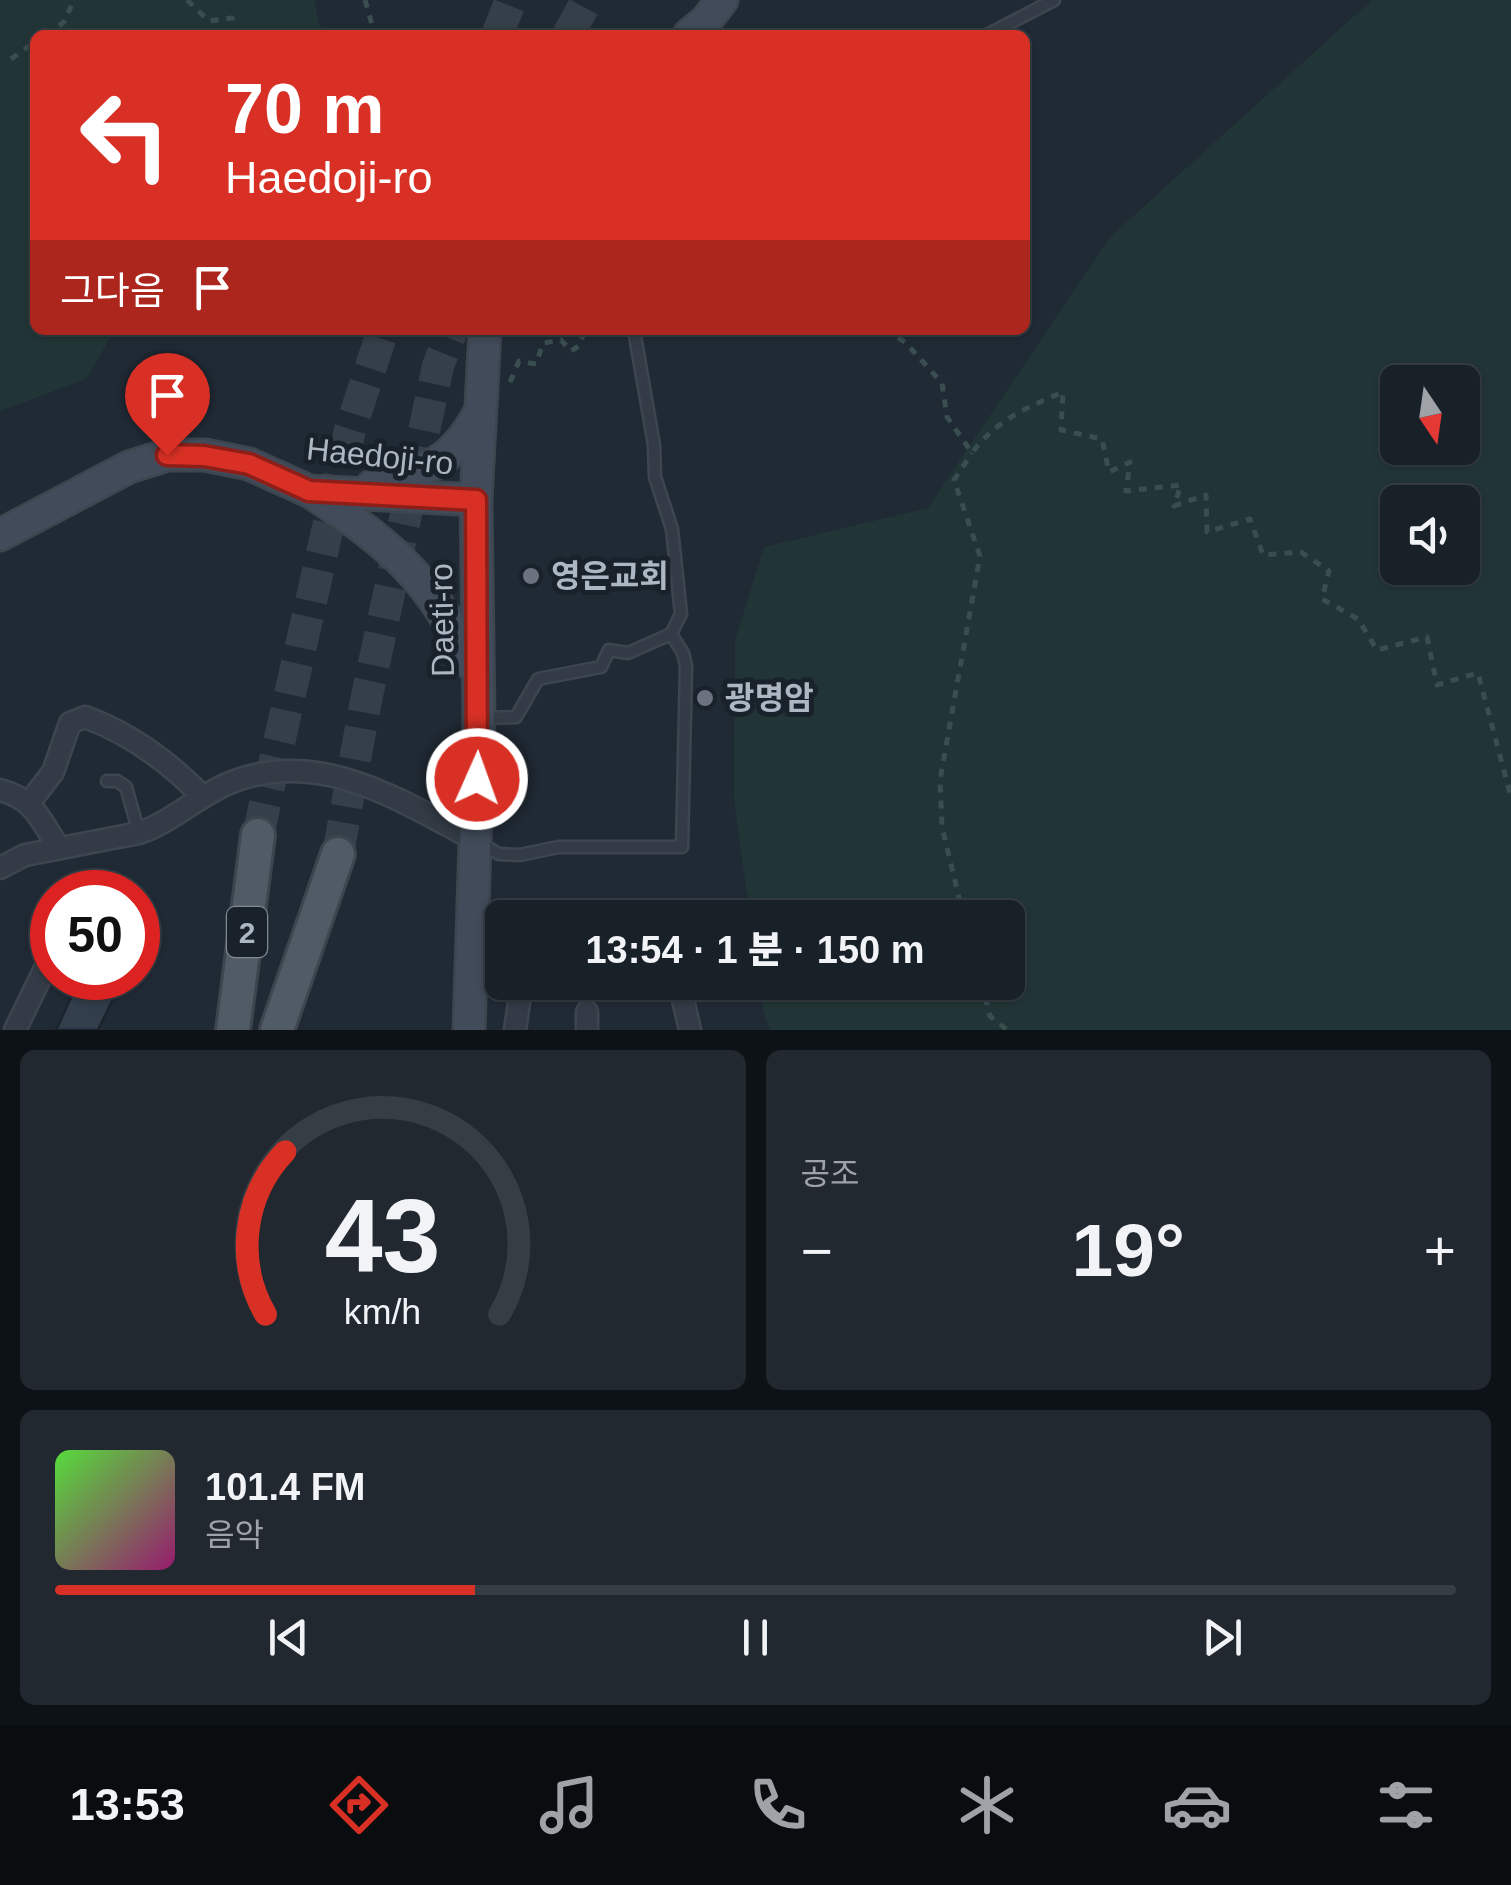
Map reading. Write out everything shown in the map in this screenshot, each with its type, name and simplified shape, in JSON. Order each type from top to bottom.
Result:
[{"type":"main road","name":"2","points":[[233,1030],[258,834]]},
{"type":"main road","name":"2","points":[[277,1030],[338,854]]},
{"type":"street","points":[[696,30],[722,0]]},
{"type":"street","name":"Daeti-ro","points":[[469,1030],[479,718],[476,500],[485,335]]},
{"type":"street","points":[[347,494],[408,477],[436,464],[465,439],[480,404]]},
{"type":"street","name":"Haedoji-ro","points":[[0,535],[128,466],[167,455],[204,456],[249,464],[309,491],[476,500]]},
{"type":"street","points":[[309,491],[369,529],[433,595],[455,629],[477,677]]},
{"type":"street","points":[[30,803],[53,772],[70,723],[85,717],[116,729],[170,763],[204,797]]},
{"type":"street","points":[[0,868],[25,855],[139,834],[243,779],[286,770],[314,770],[360,784],[475,840]]},
{"type":"street","points":[[0,790],[30,803],[60,848]]},
{"type":"street","points":[[0,1023],[14,1030],[30,998]]},
{"type":"street","points":[[514,1030],[519,1000]]},
{"type":"street","points":[[682,1000],[690,1030]]},
{"type":"lane","points":[[997,30],[1054,0]]},
{"type":"lane","points":[[479,718],[516,716],[538,679],[601,666],[610,650],[628,653],[671,634],[682,614],[672,530],[655,477],[654,446],[635,335]]},
{"type":"lane","points":[[475,840],[499,854],[520,855],[558,847],[682,847],[686,666],[684,653],[671,634]]},
{"type":"lane","points":[[106,781],[126,787],[139,834]]},
{"type":"path","points":[[53,30],[64,22],[74,0]]},
{"type":"path","points":[[187,0],[209,20],[232,18],[233,30]]},
{"type":"path","points":[[365,0],[374,30]]},
{"type":"path","points":[[11,60],[30,46]]},
{"type":"path","points":[[480,404],[507,390],[519,361],[536,364],[542,344],[561,340],[571,350],[579,346],[583,335]]},
{"type":"path","points":[[893,335],[905,342],[942,383],[947,417],[972,453]]},
{"type":"path","points":[[960,900],[942,828],[940,780],[980,556],[954,480],[982,440],[1018,410],[1063,392],[1061,430],[1102,438],[1108,472],[1130,462],[1126,491],[1181,484],[1174,506],[1206,496],[1207,532],[1250,519],[1263,555],[1300,552],[1329,571],[1322,600],[1358,619],[1376,650],[1427,637],[1437,685],[1478,672],[1511,797]]},
{"type":"path","points":[[986,1000],[990,1016],[1007,1030]]},
{"type":"shaded area","points":[[0,0],[314,0],[324,30],[30,30],[30,335],[112,335],[86,379],[0,411]]},
{"type":"shaded area","points":[[1372,0],[1511,0],[1511,1030],[770,1030],[762,1000],[1025,1000],[1025,900],[748,900],[734,799],[735,641],[764,547],[928,508],[1110,237]]},
{"type":"building","points":[[70,1000],[112,1000],[98,1030],[56,1030]]},
{"type":"tunnel","points":[[499,30],[511,0]]},
{"type":"tunnel","points":[[571,30],[587,0]]},
{"type":"tunnel","points":[[258,835],[350,430],[381,335]]},
{"type":"tunnel","points":[[338,854],[365,705],[438,366],[450,335]]},
{"type":"place","name":"영은교회","points":[[531,576]]},
{"type":"place","name":"광명암","points":[[705,698]]},
{"type":"route","points":[[167,455],[204,456],[249,464],[309,491],[476,500],[477,779]]}]
